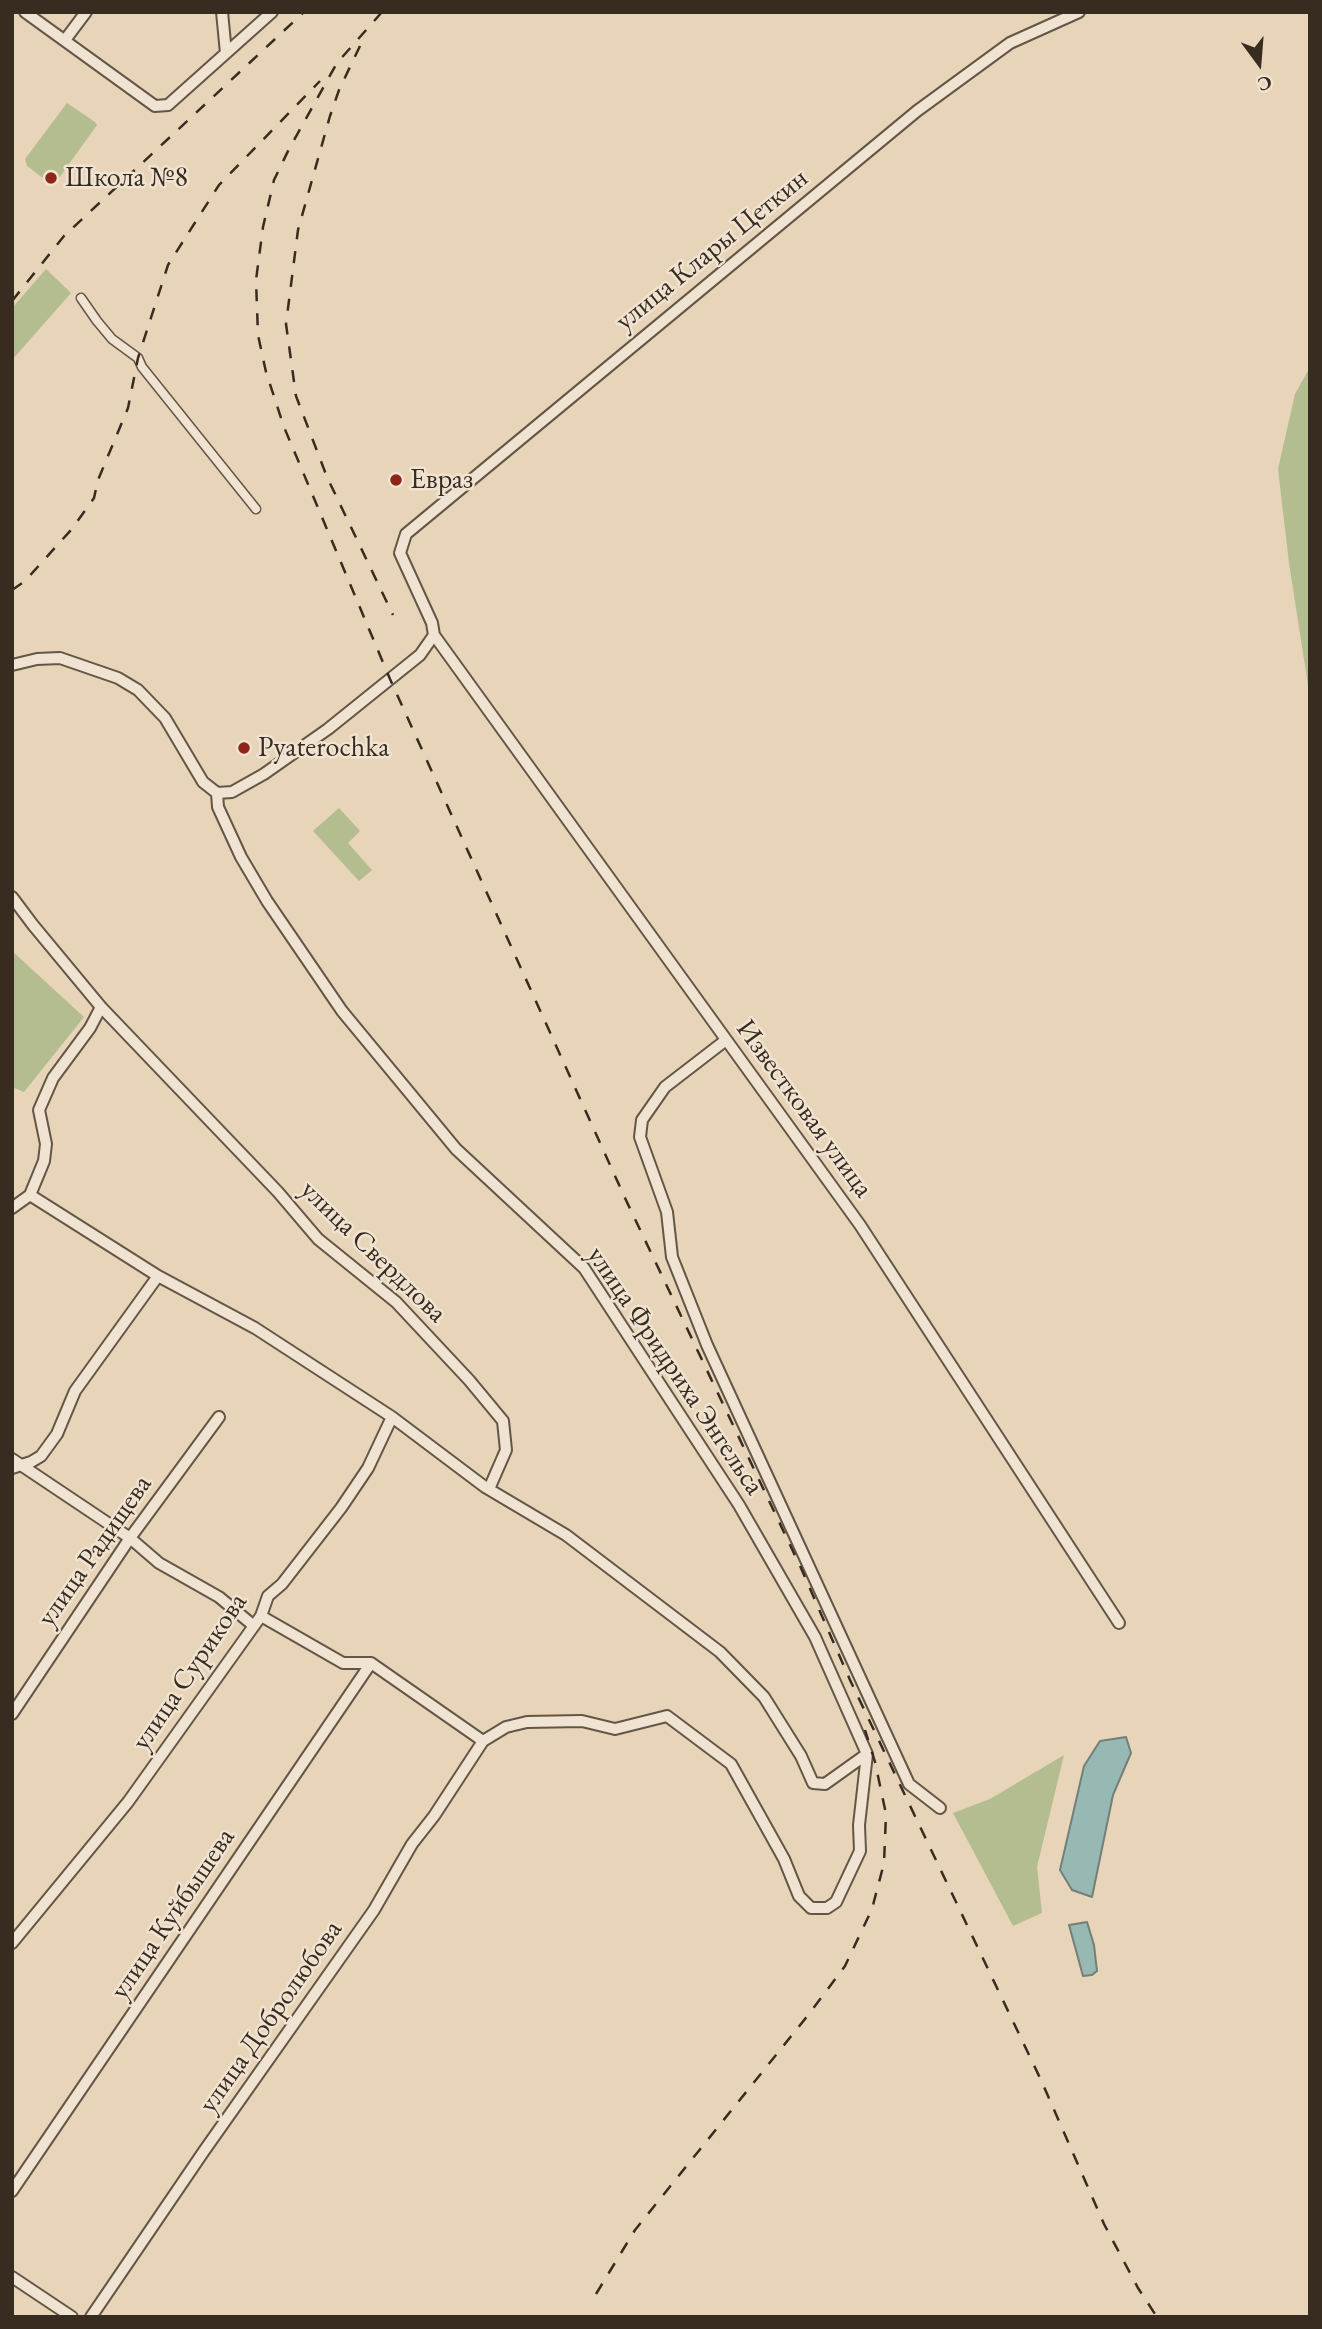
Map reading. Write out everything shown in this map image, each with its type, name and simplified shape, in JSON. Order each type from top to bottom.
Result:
[{"type":"street","points":[[25,12],[155,106],[169,105],[272,12]]},
{"type":"street","points":[[65,40],[86,12]]},
{"type":"street","points":[[222,12],[226,52]]},
{"type":"street","name":"улица Клары Цеткин","points":[[434,635],[432,623],[400,553],[405,534],[918,111],[1010,43],[1079,12]]},
{"type":"street","points":[[80,298],[112,338],[138,358],[142,367],[256,509]]},
{"type":"street","points":[[217,793],[232,792],[264,774],[328,729],[420,655],[434,635]]},
{"type":"street","name":"Известковая улица","points":[[434,635],[860,1224],[1119,1623]]},
{"type":"street","name":"улица Фридриха Энгельса","points":[[12,665],[37,659],[60,658],[78,663],[138,690],[165,718],[203,782],[217,793],[218,807],[241,857],[267,901],[342,1011],[456,1149],[584,1268],[739,1505],[815,1637],[867,1754]]},
{"type":"street","points":[[12,897],[101,1007],[90,1028],[53,1078],[39,1110],[47,1143],[44,1161],[30,1195],[12,1208]]},
{"type":"street","name":"улица Свердлова","points":[[101,1007],[278,1192],[318,1239],[396,1302],[469,1380],[503,1421],[506,1450],[489,1489]]},
{"type":"street","points":[[726,1040],[665,1087],[642,1120],[640,1138],[667,1212],[672,1257],[707,1345],[909,1784],[940,1808]]},
{"type":"street","points":[[30,1195],[159,1276],[255,1328],[392,1418],[489,1489],[566,1535],[720,1652],[764,1697],[801,1756],[813,1783],[825,1784],[867,1754]]},
{"type":"street","points":[[15,1464],[31,1462],[41,1456],[57,1434],[75,1391],[159,1276]]},
{"type":"street","name":"улица Радищева","points":[[12,1714],[130,1538],[219,1417]]},
{"type":"street","name":"улица Сурикова","points":[[12,1943],[128,1802],[261,1616],[268,1597],[282,1584],[354,1490],[368,1468],[392,1418]]},
{"type":"street","points":[[15,1464],[130,1538],[159,1563],[219,1597],[254,1626]]},
{"type":"street","points":[[261,1616],[343,1663],[371,1663],[483,1741],[506,1727],[527,1722],[582,1721],[615,1729],[667,1716],[731,1764],[784,1858],[799,1896],[811,1908],[827,1908],[836,1902],[860,1851],[859,1825],[867,1754]]},
{"type":"street","name":"улица Куйбышева","points":[[12,2191],[371,1663]]},
{"type":"street","name":"улица Добролюбова","points":[[91,2317],[374,1910],[412,1844],[434,1816],[483,1741]]},
{"type":"street","points":[[12,2277],[72,2317]]},
{"type":"green space","points":[[67,103],[97,125],[59,178],[47,181],[27,166],[25,159]]},
{"type":"green space","points":[[46,269],[71,293],[12,360],[12,308]]},
{"type":"green space","points":[[1310,367],[1310,698],[1289,563],[1278,469],[1295,394]]},
{"type":"green space","points":[[339,808],[360,831],[348,843],[372,870],[359,881],[313,831]]},
{"type":"green space","points":[[12,951],[84,1017],[24,1092],[12,1087]]},
{"type":"green space","points":[[1064,1755],[1037,1867],[1042,1913],[1013,1926],[953,1813],[990,1799]]},
{"type":"water","points":[[1126,1737],[1131,1753],[1113,1795],[1092,1897],[1072,1890],[1060,1870],[1084,1766],[1100,1741]]},
{"type":"water","points":[[1087,1922],[1094,1945],[1097,1971],[1083,1976],[1069,1925]]},
{"type":"railway","points":[[12,301],[64,236],[304,12]]},
{"type":"railway","points":[[382,12],[337,63],[274,180],[263,227],[256,280],[258,335],[266,372],[284,427],[390,679],[625,1198],[801,1568],[850,1680],[1041,2080],[1104,2224],[1138,2288],[1157,2317]]},
{"type":"railway","points":[[360,46],[330,116],[298,230],[286,324],[296,396],[327,477],[393,615]]},
{"type":"railway","points":[[12,590],[25,581],[71,530],[94,498],[98,480],[128,408],[138,358],[168,265],[219,185],[320,81]]},
{"type":"railway","points":[[596,2294],[635,2230],[845,1966],[872,1909],[884,1863],[886,1814],[865,1730]]},
{"type":"place","name":"Школа №8","points":[[51,178]]},
{"type":"place","name":"Евраз","points":[[396,480]]},
{"type":"place","name":"Pyaterochka","points":[[244,748]]}]
